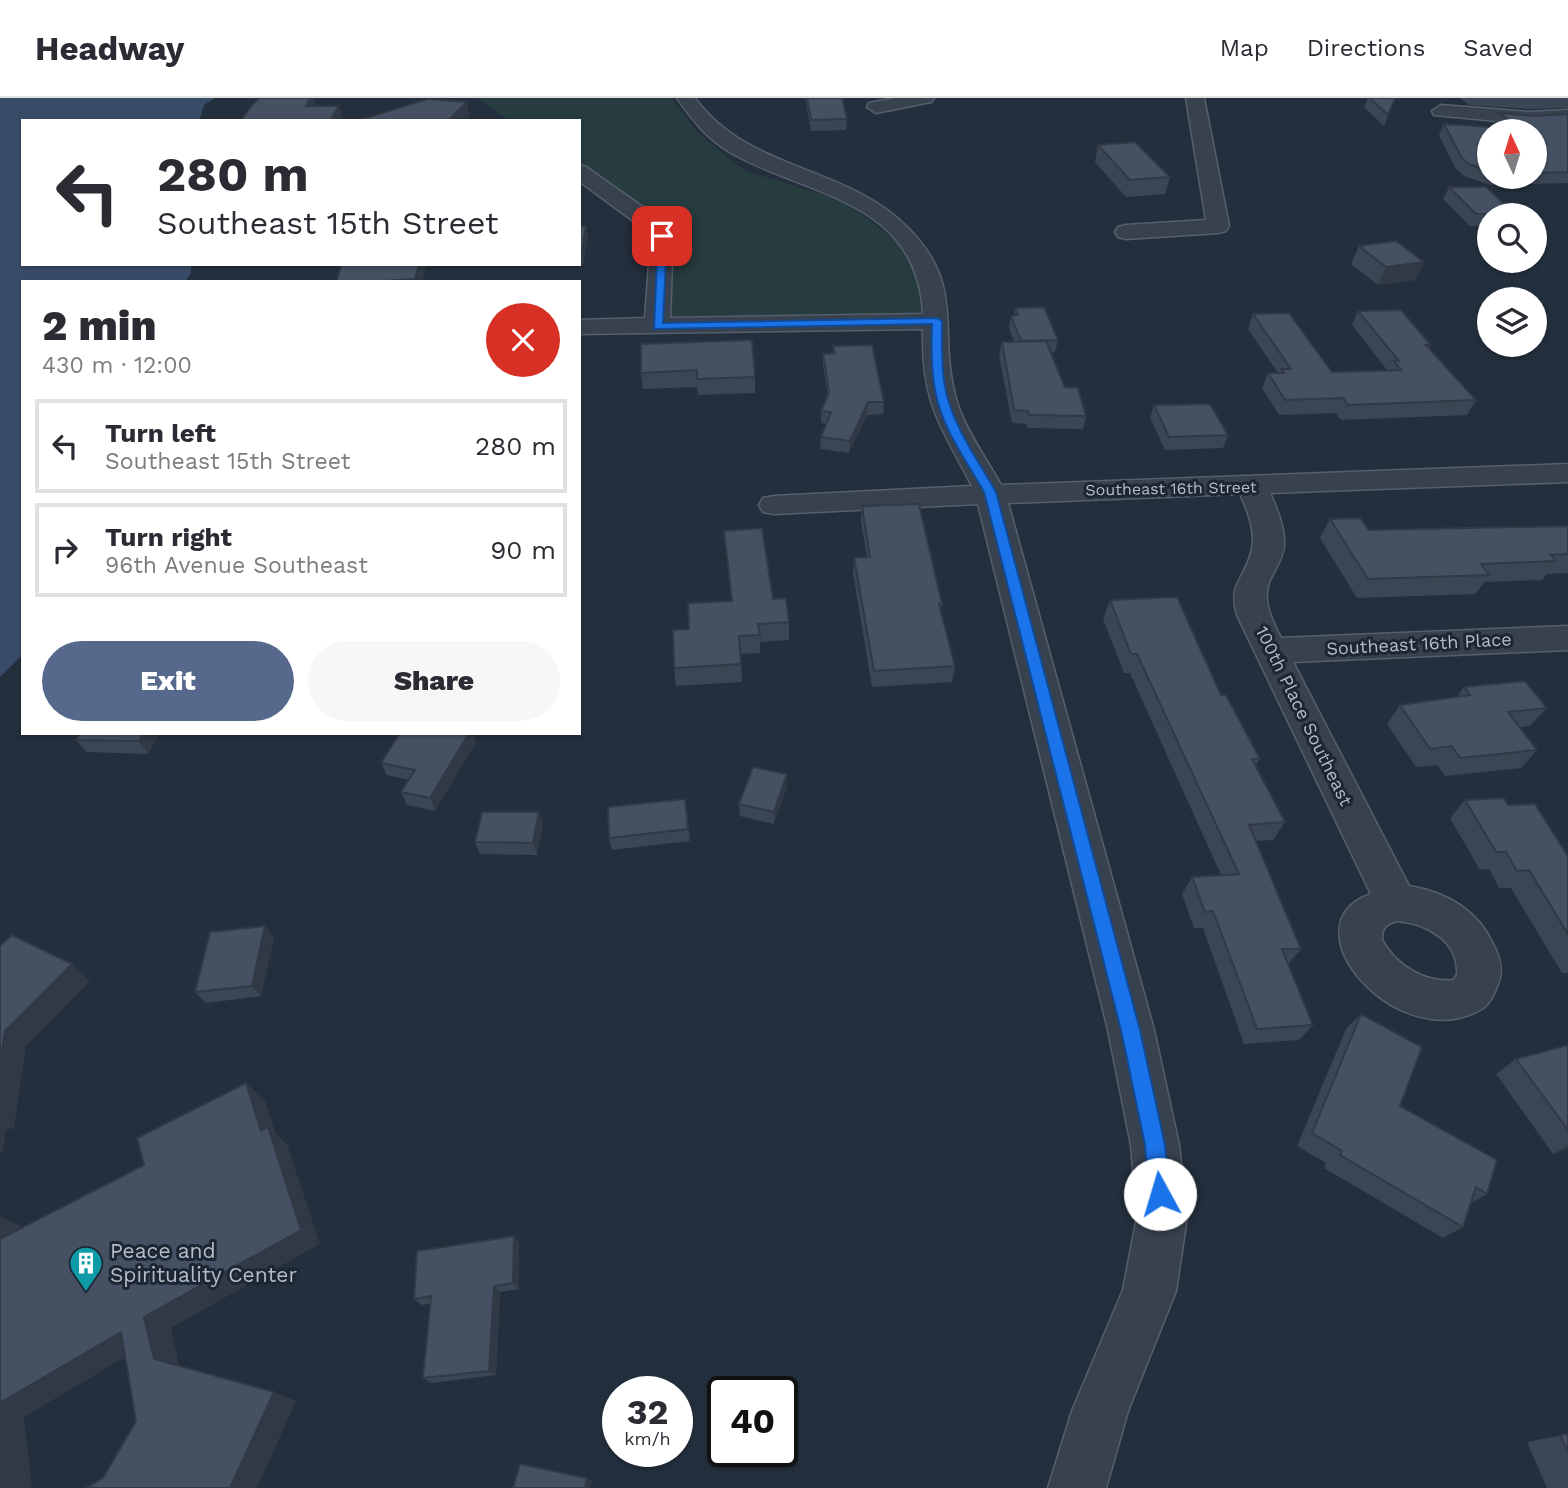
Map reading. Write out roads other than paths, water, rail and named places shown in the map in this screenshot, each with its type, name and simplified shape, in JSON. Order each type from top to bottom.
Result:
[{"type":"street","points":[[686,98],[706,127],[740,150],[858,198],[886,219],[921,258],[936,296],[936,347],[942,396],[952,422],[990,492],[1131,1030],[1155,1145],[1162,1217],[1149,1291],[1100,1411],[1077,1488]]},
{"type":"street","points":[[876,107],[925,98]]},
{"type":"street","points":[[1126,232],[1218,226],[1195,98]]},
{"type":"street","points":[[1441,111],[1528,118],[1568,116]]},
{"type":"street","points":[[581,172],[652,224],[662,236],[657,326]]},
{"type":"street","points":[[581,327],[937,321]]},
{"type":"street","name":"Southeast 16th Street","points":[[774,505],[990,492],[1252,486],[1568,473]]},
{"type":"street","name":"100th Place Southeast","points":[[1252,486],[1268,527],[1269,543],[1265,560],[1250,594],[1270,651],[1396,903]]},
{"type":"street","name":"Southeast 16th Place","points":[[1270,651],[1568,638]]},
{"type":"water","points":[[0,98],[215,98],[204,105],[200,119],[21,119],[21,266],[191,266],[191,273],[186,280],[21,280],[21,656],[0,677]]},
{"type":"place","name":"Peace and Spirituality Center","points":[[86,1293]]}]
